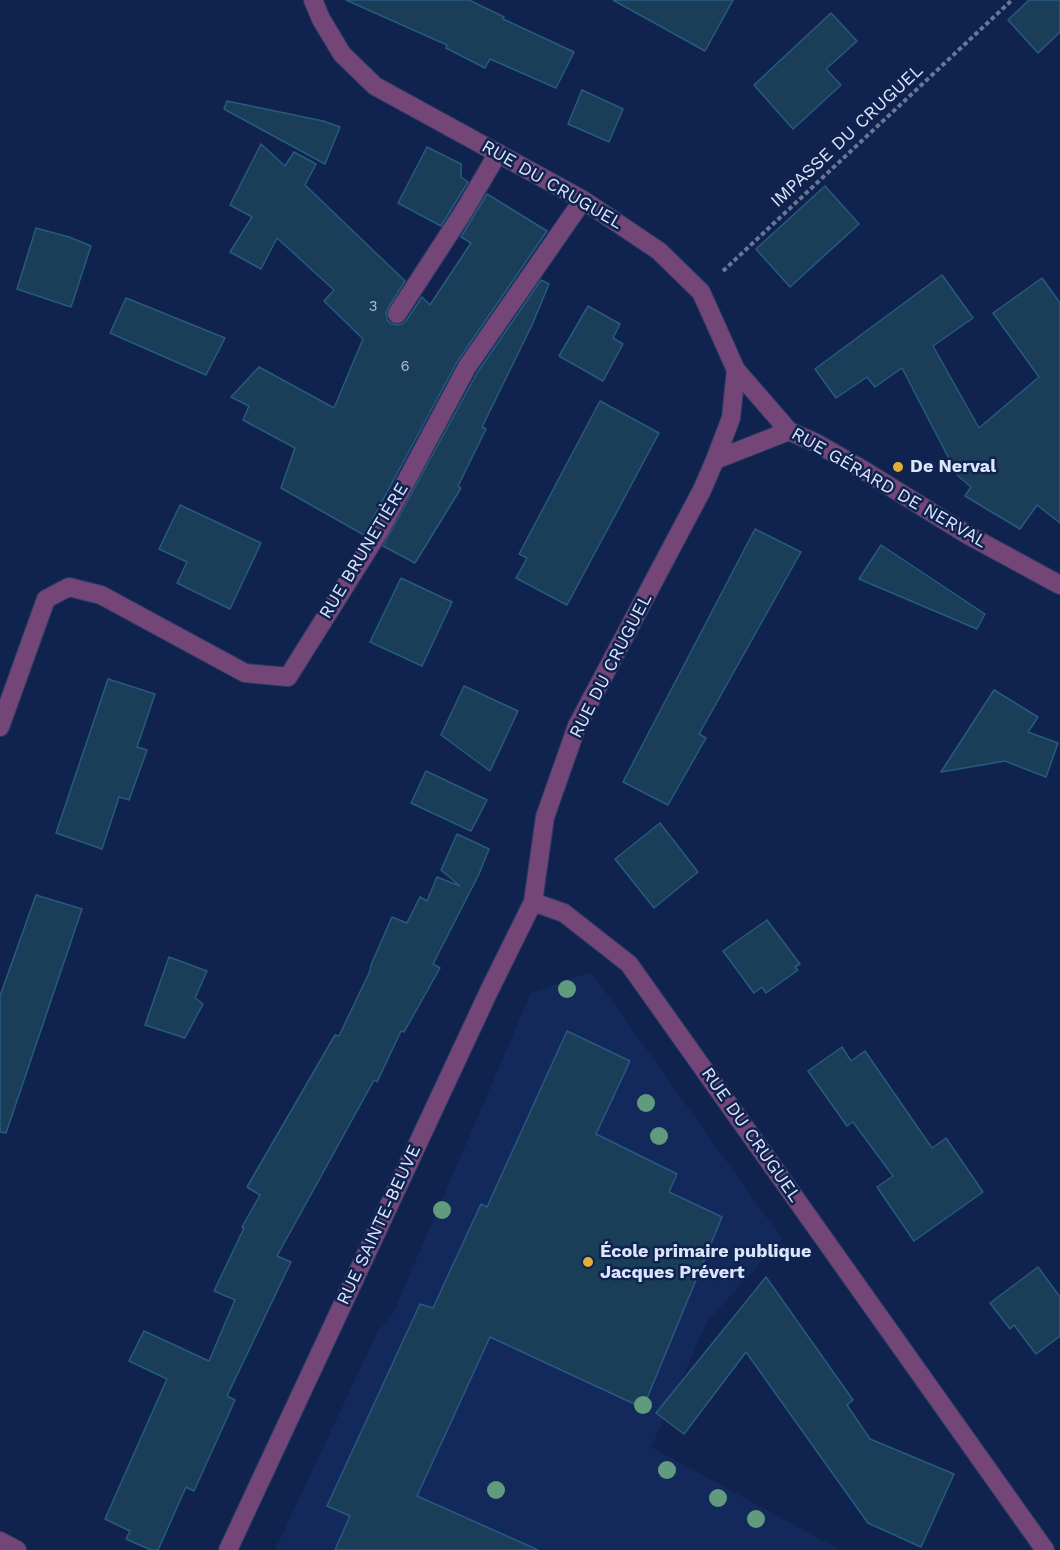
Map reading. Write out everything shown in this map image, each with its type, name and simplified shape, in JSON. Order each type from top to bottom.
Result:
[{"type":"street","name":"RUE DU CRUGUEL","points":[[313,0],[321,19],[342,54],[375,86],[583,200],[659,251],[700,292],[736,370],[731,418],[702,490],[577,726],[545,817],[533,902],[564,913],[629,964],[1045,1550]]},
{"type":"street","points":[[397,314],[464,211],[498,153]]},
{"type":"street","name":"RUE BRUNETIÈRE","points":[[0,727],[46,599],[69,587],[101,595],[245,673],[288,677],[379,532],[467,367],[583,200]]},
{"type":"street","name":"RUE GÉRARD DE NERVAL","points":[[736,370],[789,431],[816,443],[860,468],[968,535],[1060,585]]},
{"type":"street","points":[[715,460],[789,431]]},
{"type":"street","name":"RUE SAINTE-BEUVE","points":[[228,1550],[479,1012],[533,902]]},
{"type":"street","points":[[0,1541],[17,1550]]},
{"type":"path","name":"IMPASSE DU CRUGUEL","points":[[700,292],[1012,0]]},
{"type":"shaded area","name":"École primaire publique Jacques Prévert","points":[[591,972],[782,1239],[707,1322],[651,1447],[840,1550],[275,1550],[378,1331],[392,1316],[531,993]]},
{"type":"building","points":[[346,0],[469,0],[504,17],[503,19],[574,52],[556,88],[490,59],[485,68],[446,48],[447,45]]},
{"type":"building","points":[[613,0],[733,0],[705,51]]},
{"type":"building","points":[[1029,0],[1060,0],[1060,32],[1038,53],[1008,20]]},
{"type":"building","points":[[831,13],[857,41],[826,69],[841,85],[793,129],[754,85]]},
{"type":"building","points":[[582,90],[623,109],[609,142],[568,124]]},
{"type":"building","points":[[227,101],[323,121],[340,127],[325,164],[224,109]]},
{"type":"building","points":[[261,144],[285,166],[294,152],[316,164],[305,185],[405,281],[386,313],[387,320],[396,325],[406,321],[422,297],[430,305],[471,243],[461,237],[487,194],[547,231],[457,362],[364,535],[281,488],[295,448],[243,420],[249,406],[231,397],[259,367],[334,408],[363,339],[324,301],[334,290],[277,238],[261,269],[230,252],[252,217],[230,205]]},
{"type":"building","points":[[427,147],[461,164],[461,177],[468,182],[441,226],[398,203]]},
{"type":"building","points":[[825,186],[859,224],[790,287],[756,249]]},
{"type":"building","points":[[36,228],[91,246],[71,307],[17,289]]},
{"type":"building","points":[[942,275],[973,318],[933,346],[979,428],[1039,377],[993,313],[1042,278],[1060,303],[1060,523],[1037,505],[1020,529],[965,496],[971,487],[958,476],[902,368],[875,387],[867,377],[836,398],[815,369]]},
{"type":"building","points":[[541,280],[549,284],[532,325],[482,427],[486,429],[458,486],[461,488],[415,563],[383,546],[477,373]]},
{"type":"building","points":[[126,298],[225,338],[206,375],[110,333]]},
{"type":"building","points":[[588,306],[620,324],[613,338],[623,344],[603,381],[559,356]]},
{"type":"building","points":[[600,401],[659,433],[567,605],[516,578],[527,558],[519,554]]},
{"type":"building","points":[[180,505],[261,543],[230,609],[177,583],[187,562],[159,549]]},
{"type":"building","points":[[755,529],[801,552],[699,734],[706,738],[668,805],[623,782]]},
{"type":"building","points":[[881,545],[985,614],[977,629],[859,579]]},
{"type":"building","points":[[401,578],[452,602],[422,666],[370,642]]},
{"type":"building","points":[[108,679],[155,694],[137,747],[147,750],[129,800],[119,797],[102,849],[56,833]]},
{"type":"building","points":[[464,686],[518,711],[490,771],[441,735]]},
{"type":"building","points":[[994,690],[1038,717],[1028,732],[1058,743],[1046,777],[1005,761],[941,772]]},
{"type":"building","points":[[426,771],[487,800],[471,831],[411,803]]},
{"type":"building","points":[[660,823],[698,872],[654,908],[615,859]]},
{"type":"building","points":[[457,834],[489,849],[479,874],[433,964],[440,968],[404,1032],[401,1031],[377,1082],[374,1080],[277,1256],[291,1262],[227,1396],[235,1400],[194,1491],[186,1487],[158,1550],[151,1550],[126,1539],[130,1531],[105,1519],[167,1379],[129,1361],[144,1331],[209,1361],[235,1300],[214,1291],[244,1228],[242,1227],[260,1195],[247,1187],[335,1035],[339,1036],[370,971],[392,917],[407,923],[420,897],[427,901],[437,877],[460,886],[441,870]]},
{"type":"building","points":[[36,895],[82,909],[6,1133],[0,1132],[0,996]]},
{"type":"building","points":[[767,920],[800,964],[795,967],[798,970],[766,993],[762,987],[754,993],[723,951]]},
{"type":"building","points":[[169,957],[207,971],[195,998],[203,1004],[185,1038],[145,1025]]},
{"type":"building","points":[[567,1031],[630,1061],[596,1134],[677,1174],[669,1192],[722,1217],[643,1408],[490,1337],[417,1496],[538,1550],[335,1550],[350,1516],[327,1506],[420,1304],[433,1308],[481,1204],[487,1207]]},
{"type":"building","points":[[842,1047],[851,1061],[865,1051],[932,1148],[946,1138],[983,1192],[914,1241],[877,1187],[893,1176],[853,1122],[847,1126],[808,1071]]},
{"type":"building","points":[[1038,1267],[1060,1297],[1060,1336],[1036,1354],[1014,1325],[1010,1329],[990,1303]]},
{"type":"building","points":[[766,1277],[853,1400],[847,1405],[870,1439],[954,1474],[921,1547],[868,1523],[746,1352],[684,1434],[656,1413]]},
{"type":"place","name":"De Nerval","points":[[898,467]]},
{"type":"place","name":"École primaire publique Jacques Prévert","points":[[588,1262]]}]
